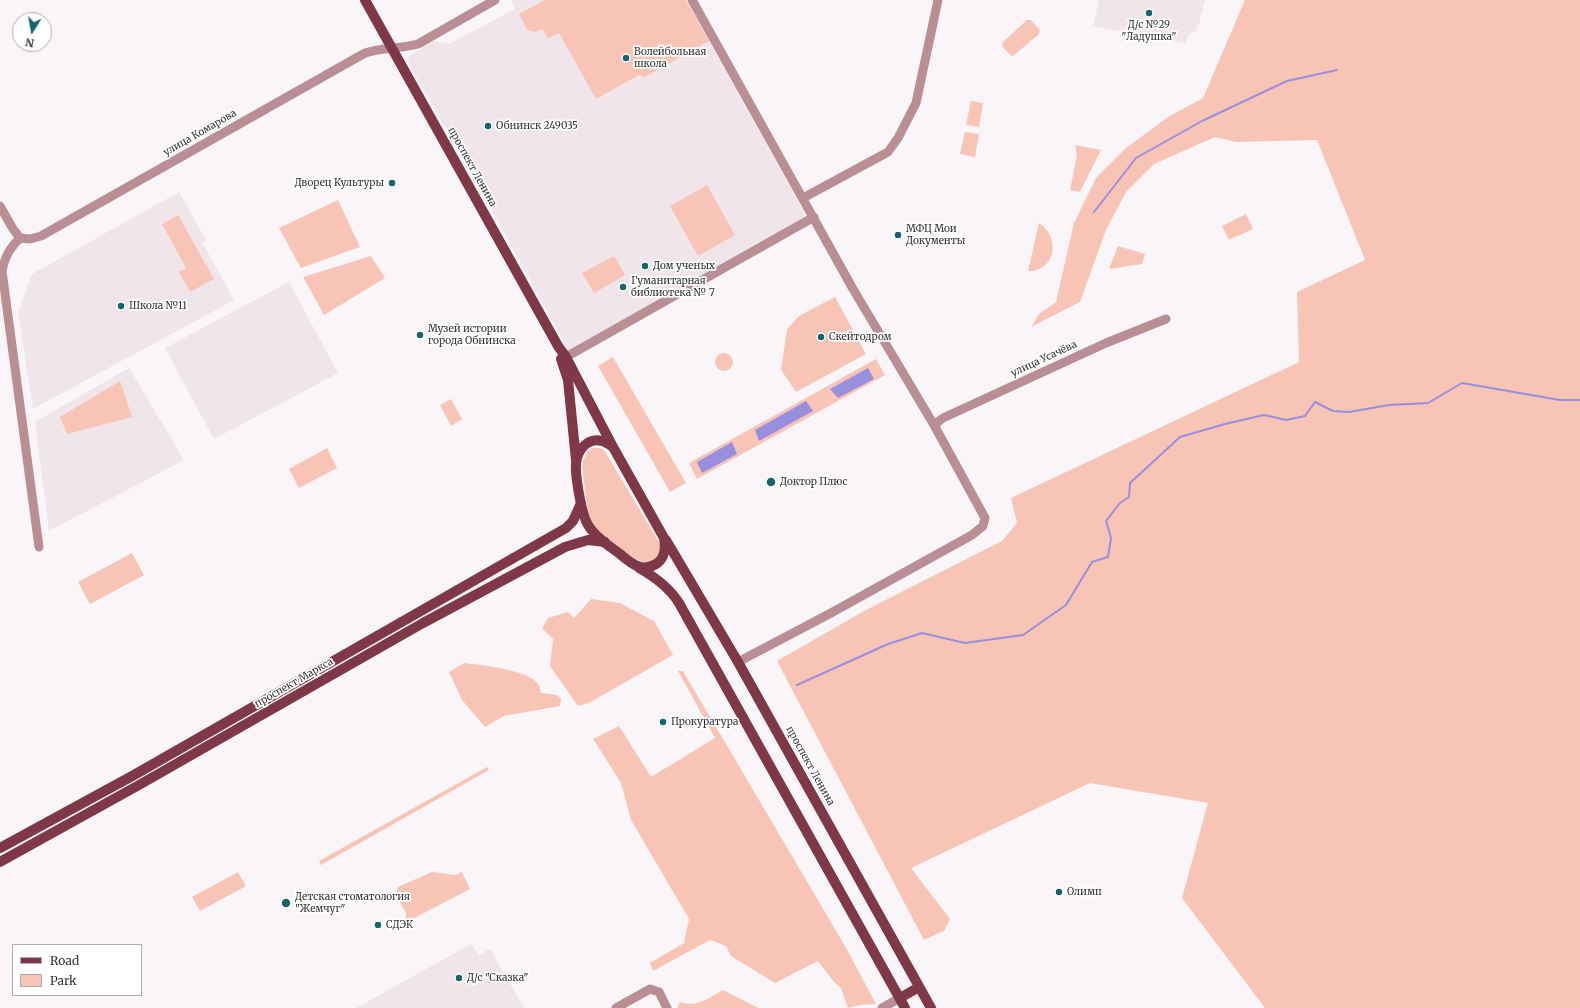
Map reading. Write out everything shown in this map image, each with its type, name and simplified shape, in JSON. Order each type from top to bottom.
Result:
[{"type":"main road","name":"проспект Ленина","points":[[365,0],[558,346],[566,357],[613,447],[664,538],[738,662],[931,1008]]},
{"type":"main road","name":"проспект Ленина","points":[[558,346],[568,380],[576,464],[583,513],[589,527],[633,565]]},
{"type":"main road","points":[[576,464],[580,452],[587,443],[598,440],[604,441],[613,447]]},
{"type":"main road","name":"проспект Маркса","points":[[0,848],[141,771],[566,528],[573,521],[581,503]]},
{"type":"main road","points":[[558,532],[565,547]]},
{"type":"main road","points":[[633,565],[641,568],[647,568],[657,563],[664,555],[666,549],[664,538]]},
{"type":"main road","name":"проспект Маркса","points":[[0,862],[139,785],[423,623],[565,547],[588,540],[605,542]]},
{"type":"main road","points":[[633,565],[657,579],[670,590],[680,603],[905,1008]]},
{"type":"main road","points":[[900,998],[919,987]]},
{"type":"street","name":"улица Комарова","points":[[20,238],[30,240],[42,236],[365,54],[378,49],[406,47],[418,44],[494,0]]},
{"type":"street","points":[[692,0],[853,289],[934,425],[985,518],[983,526],[972,535],[938,555],[738,662]]},
{"type":"street","points":[[803,198],[888,152],[898,138],[916,103],[938,0]]},
{"type":"street","points":[[0,206],[20,238],[9,250],[4,260],[2,271],[39,547]]},
{"type":"street","points":[[566,357],[814,217]]},
{"type":"street","name":"улица Усачёва","points":[[934,425],[943,418],[1106,343],[1166,319]]},
{"type":"street","points":[[616,1008],[650,989],[659,992],[667,1008]]},
{"type":"street","points":[[882,1008],[900,998]]},
{"type":"shaded area","points":[[511,0],[686,0],[804,212],[804,220],[569,351],[477,183],[465,158],[454,142],[408,63],[409,56],[432,41],[449,44],[515,9]]},
{"type":"shaded area","name":"Д/с №29 \"Ладушка\"","points":[[1099,0],[1205,0],[1197,31],[1189,34],[1185,43],[1093,26]]},
{"type":"shaded area","name":"Школа №11","points":[[179,192],[206,240],[202,242],[234,300],[33,409],[18,313],[32,274]]},
{"type":"shaded area","points":[[289,282],[338,373],[214,439],[165,348]]},
{"type":"shaded area","points":[[129,368],[184,460],[49,531],[35,422]]},
{"type":"shaded area","points":[[868,368],[874,379],[838,398],[830,389]]},
{"type":"shaded area","points":[[806,401],[813,411],[759,441],[755,430]]},
{"type":"shaded area","points":[[732,442],[737,454],[702,473],[697,462]]},
{"type":"shaded area","name":"Д/с \"Сказка\"","points":[[471,944],[479,955],[490,949],[524,1008],[356,1008]]},
{"type":"green space","name":"Волейбольная школа","points":[[545,0],[686,0],[709,41],[645,77],[639,75],[596,99],[559,33],[548,38],[542,29],[536,32],[527,30],[519,14]]},
{"type":"green space","points":[[1245,0],[1580,0],[1580,1008],[1265,1008],[1182,898],[1208,803],[1090,783],[911,868],[950,919],[944,931],[924,940],[777,661],[864,611],[1002,541],[1017,523],[1011,498],[1299,362],[1297,292],[1365,260],[1317,140],[1236,142],[1215,137],[1154,164],[1126,192],[1106,230],[1080,302],[1031,327],[1039,314],[1056,302],[1074,223],[1096,178],[1126,148],[1168,117],[1203,98]]},
{"type":"green space","points":[[1027,20],[1031,20],[1040,30],[1039,34],[1013,56],[1010,55],[1002,46],[1003,42]]},
{"type":"green space","points":[[971,101],[983,103],[979,127],[966,125]]},
{"type":"green space","points":[[965,132],[979,134],[975,157],[960,154]]},
{"type":"green space","points":[[1075,145],[1101,150],[1080,192],[1070,190],[1077,155]]},
{"type":"green space","points":[[707,185],[735,235],[698,256],[670,206]]},
{"type":"green space","points":[[338,200],[360,247],[301,268],[279,228]]},
{"type":"green space","points":[[1246,214],[1253,229],[1229,240],[1222,226]]},
{"type":"green space","points":[[178,215],[214,279],[190,292],[179,272],[186,268],[162,224]]},
{"type":"green space","points":[[1039,223],[1046,229],[1050,237],[1053,245],[1052,253],[1050,260],[1045,266],[1037,270],[1028,271]]},
{"type":"green space","points":[[1118,246],[1145,254],[1142,264],[1109,269]]},
{"type":"green space","points":[[371,256],[385,278],[324,315],[303,277]]},
{"type":"green space","points":[[614,256],[625,275],[594,293],[582,273]]},
{"type":"green space","name":"Скейтодром","points":[[835,297],[866,354],[796,392],[781,370],[787,329],[799,316]]},
{"type":"green space","points":[[720,353],[728,353],[733,358],[731,369],[728,371],[720,371],[715,366],[715,358]]},
{"type":"green space","points":[[613,357],[686,483],[670,492],[598,366]]},
{"type":"green space","points":[[876,359],[885,375],[697,479],[689,463]]},
{"type":"green space","points":[[120,381],[132,417],[67,434],[60,417]]},
{"type":"green space","points":[[451,399],[462,419],[451,426],[440,405]]},
{"type":"green space","points":[[327,448],[337,468],[299,488],[289,469]]},
{"type":"green space","points":[[592,448],[604,450],[660,544],[662,549],[656,560],[647,563],[632,558],[593,527],[588,514],[582,465],[585,456]]},
{"type":"green space","points":[[132,553],[144,575],[90,604],[78,582]]},
{"type":"green space","points":[[591,599],[620,603],[654,621],[673,655],[589,703],[578,706],[550,666],[553,639],[542,628],[548,618],[568,612],[574,618]]},
{"type":"green space","points":[[464,663],[504,669],[525,675],[533,679],[538,684],[541,693],[557,695],[561,699],[560,706],[504,716],[485,727],[462,700],[449,672]]},
{"type":"green space","points":[[678,671],[683,671],[845,946],[876,1004],[860,1005],[848,1008],[841,988],[834,982],[818,961],[775,983],[731,956],[726,946],[710,940],[653,971],[650,963],[684,943],[689,919],[631,820],[621,783],[593,739],[619,726],[651,777],[715,738]]},
{"type":"green space","points":[[487,767],[489,770],[321,865],[319,861]]},
{"type":"green space","points":[[238,872],[246,886],[200,911],[192,897]]},
{"type":"green space","points":[[432,872],[455,875],[462,872],[470,889],[405,923],[406,913],[396,895],[398,887]]},
{"type":"green space","points":[[723,990],[758,1008],[677,1008],[680,1002],[687,1004],[698,1003]]},
{"type":"waterway","points":[[1094,212],[1136,158],[1202,121],[1287,81],[1337,70]]},
{"type":"waterway","points":[[797,685],[888,644],[922,633],[965,643],[1023,635],[1066,605],[1092,562],[1108,557],[1111,538],[1106,521],[1120,503],[1129,497],[1130,483],[1180,437],[1264,415],[1286,420],[1305,416],[1315,402],[1333,411],[1349,412],[1389,405],[1428,403],[1462,383],[1560,400],[1580,400]]},
{"type":"place","name":"Д/с №29 \"Ладушка\"","points":[[1149,13]]},
{"type":"place","name":"Волейбольная школа","points":[[626,58]]},
{"type":"place","name":"Обнинск 249035","points":[[488,126]]},
{"type":"place","name":"Дворец Культуры","points":[[392,183]]},
{"type":"place","name":"МФЦ Мои Документы","points":[[898,235]]},
{"type":"place","name":"Дом ученых","points":[[645,266]]},
{"type":"place","name":"Гуманитарная библиотека № 7","points":[[623,287]]},
{"type":"place","name":"Школа №11","points":[[121,306]]},
{"type":"place","name":"Музей истории города Обнинска","points":[[420,335]]},
{"type":"place","name":"Скейтодром","points":[[821,337]]},
{"type":"place","name":"Доктор Плюс","points":[[771,482]]},
{"type":"place","name":"Прокуратура","points":[[663,722]]},
{"type":"place","name":"Олимп","points":[[1059,892]]},
{"type":"place","name":"Детская стоматология \"Жемчуг\"","points":[[286,903]]},
{"type":"place","name":"СДЭК","points":[[378,925]]},
{"type":"place","name":"Д/с \"Сказка\"","points":[[459,978]]}]
